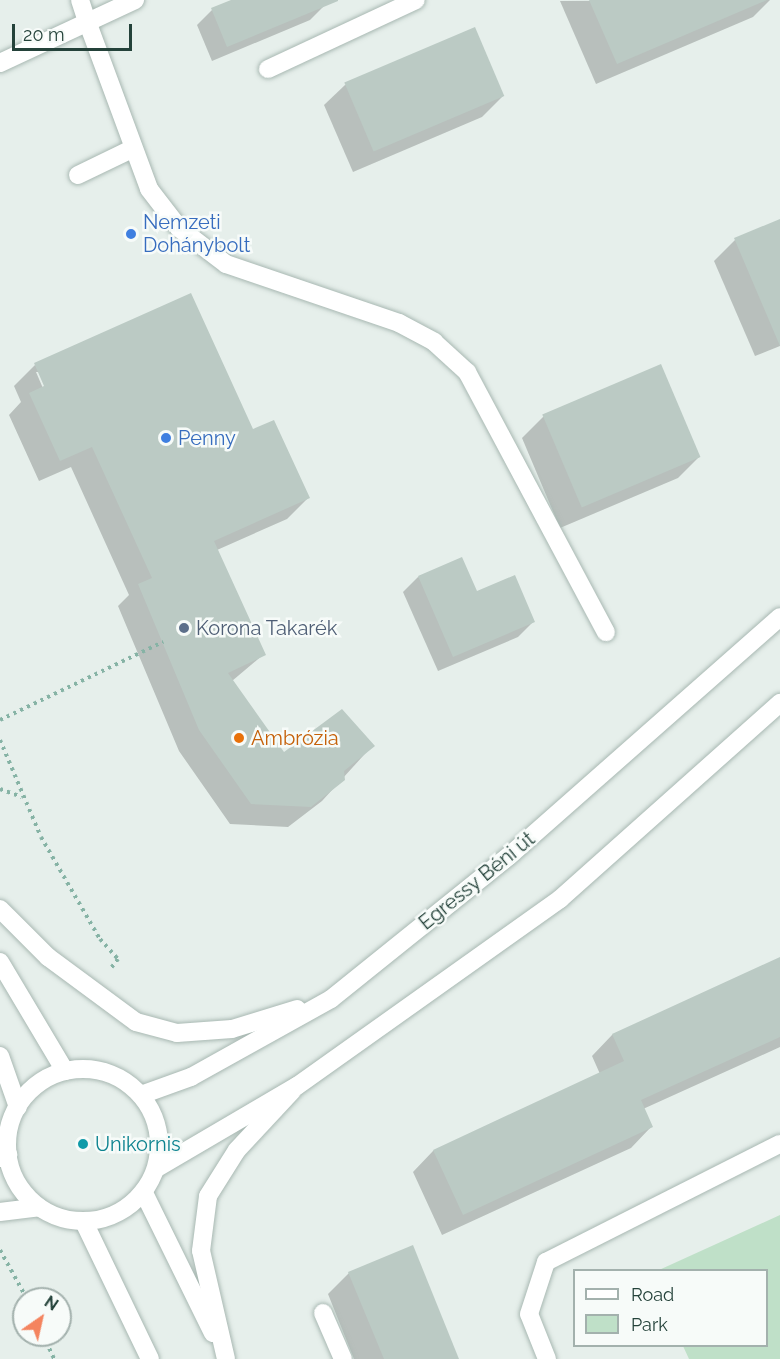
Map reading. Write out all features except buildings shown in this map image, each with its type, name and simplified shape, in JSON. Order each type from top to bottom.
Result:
[{"type":"street","points":[[80,0],[148,189],[179,228],[226,264],[399,323],[434,342],[467,372],[606,632]]},
{"type":"street","points":[[0,63],[135,0]]},
{"type":"street","points":[[268,69],[383,7],[416,0]]},
{"type":"street","points":[[78,175],[132,149]]},
{"type":"street","name":"Egressy Béni út","points":[[141,1095],[191,1077],[331,999],[509,856],[780,617]]},
{"type":"street","points":[[157,1168],[297,1086],[560,898],[780,703]]},
{"type":"street","points":[[0,909],[48,957],[136,1022],[177,1033],[232,1029],[331,999]]},
{"type":"street","points":[[0,962],[65,1071]]},
{"type":"street","points":[[0,1056],[18,1107]]},
{"type":"street","points":[[98,1070],[141,1095],[160,1142],[157,1168],[144,1192],[107,1218],[84,1222],[39,1207],[23,1193],[4,1156],[8,1130],[18,1107],[30,1090],[65,1071],[98,1070]]},
{"type":"street","points":[[226,1359],[201,1251],[208,1196],[237,1150],[297,1086]]},
{"type":"street","points":[[547,1359],[529,1314],[546,1262],[780,1144]]},
{"type":"street","points":[[144,1192],[226,1359]]},
{"type":"street","points":[[0,1212],[39,1207]]},
{"type":"street","points":[[84,1222],[150,1359]]},
{"type":"street","points":[[323,1313],[343,1359]]},
{"type":"path","points":[[0,720],[163,642]]},
{"type":"path","points":[[0,740],[22,797],[88,919],[118,959]]},
{"type":"path","points":[[0,789],[22,797]]},
{"type":"path","points":[[0,1250],[20,1287]]},
{"type":"green space","points":[[780,1215],[780,1359],[689,1359],[683,1347],[768,1347],[768,1269],[661,1269]]},
{"type":"place","name":"Nemzeti Dohánybolt","points":[[131,234]]},
{"type":"place","name":"Penny","points":[[166,438]]},
{"type":"place","name":"Korona Takarék","points":[[184,628]]},
{"type":"place","name":"Ambrózia","points":[[239,738]]},
{"type":"place","name":"Unikornis","points":[[83,1144]]}]
